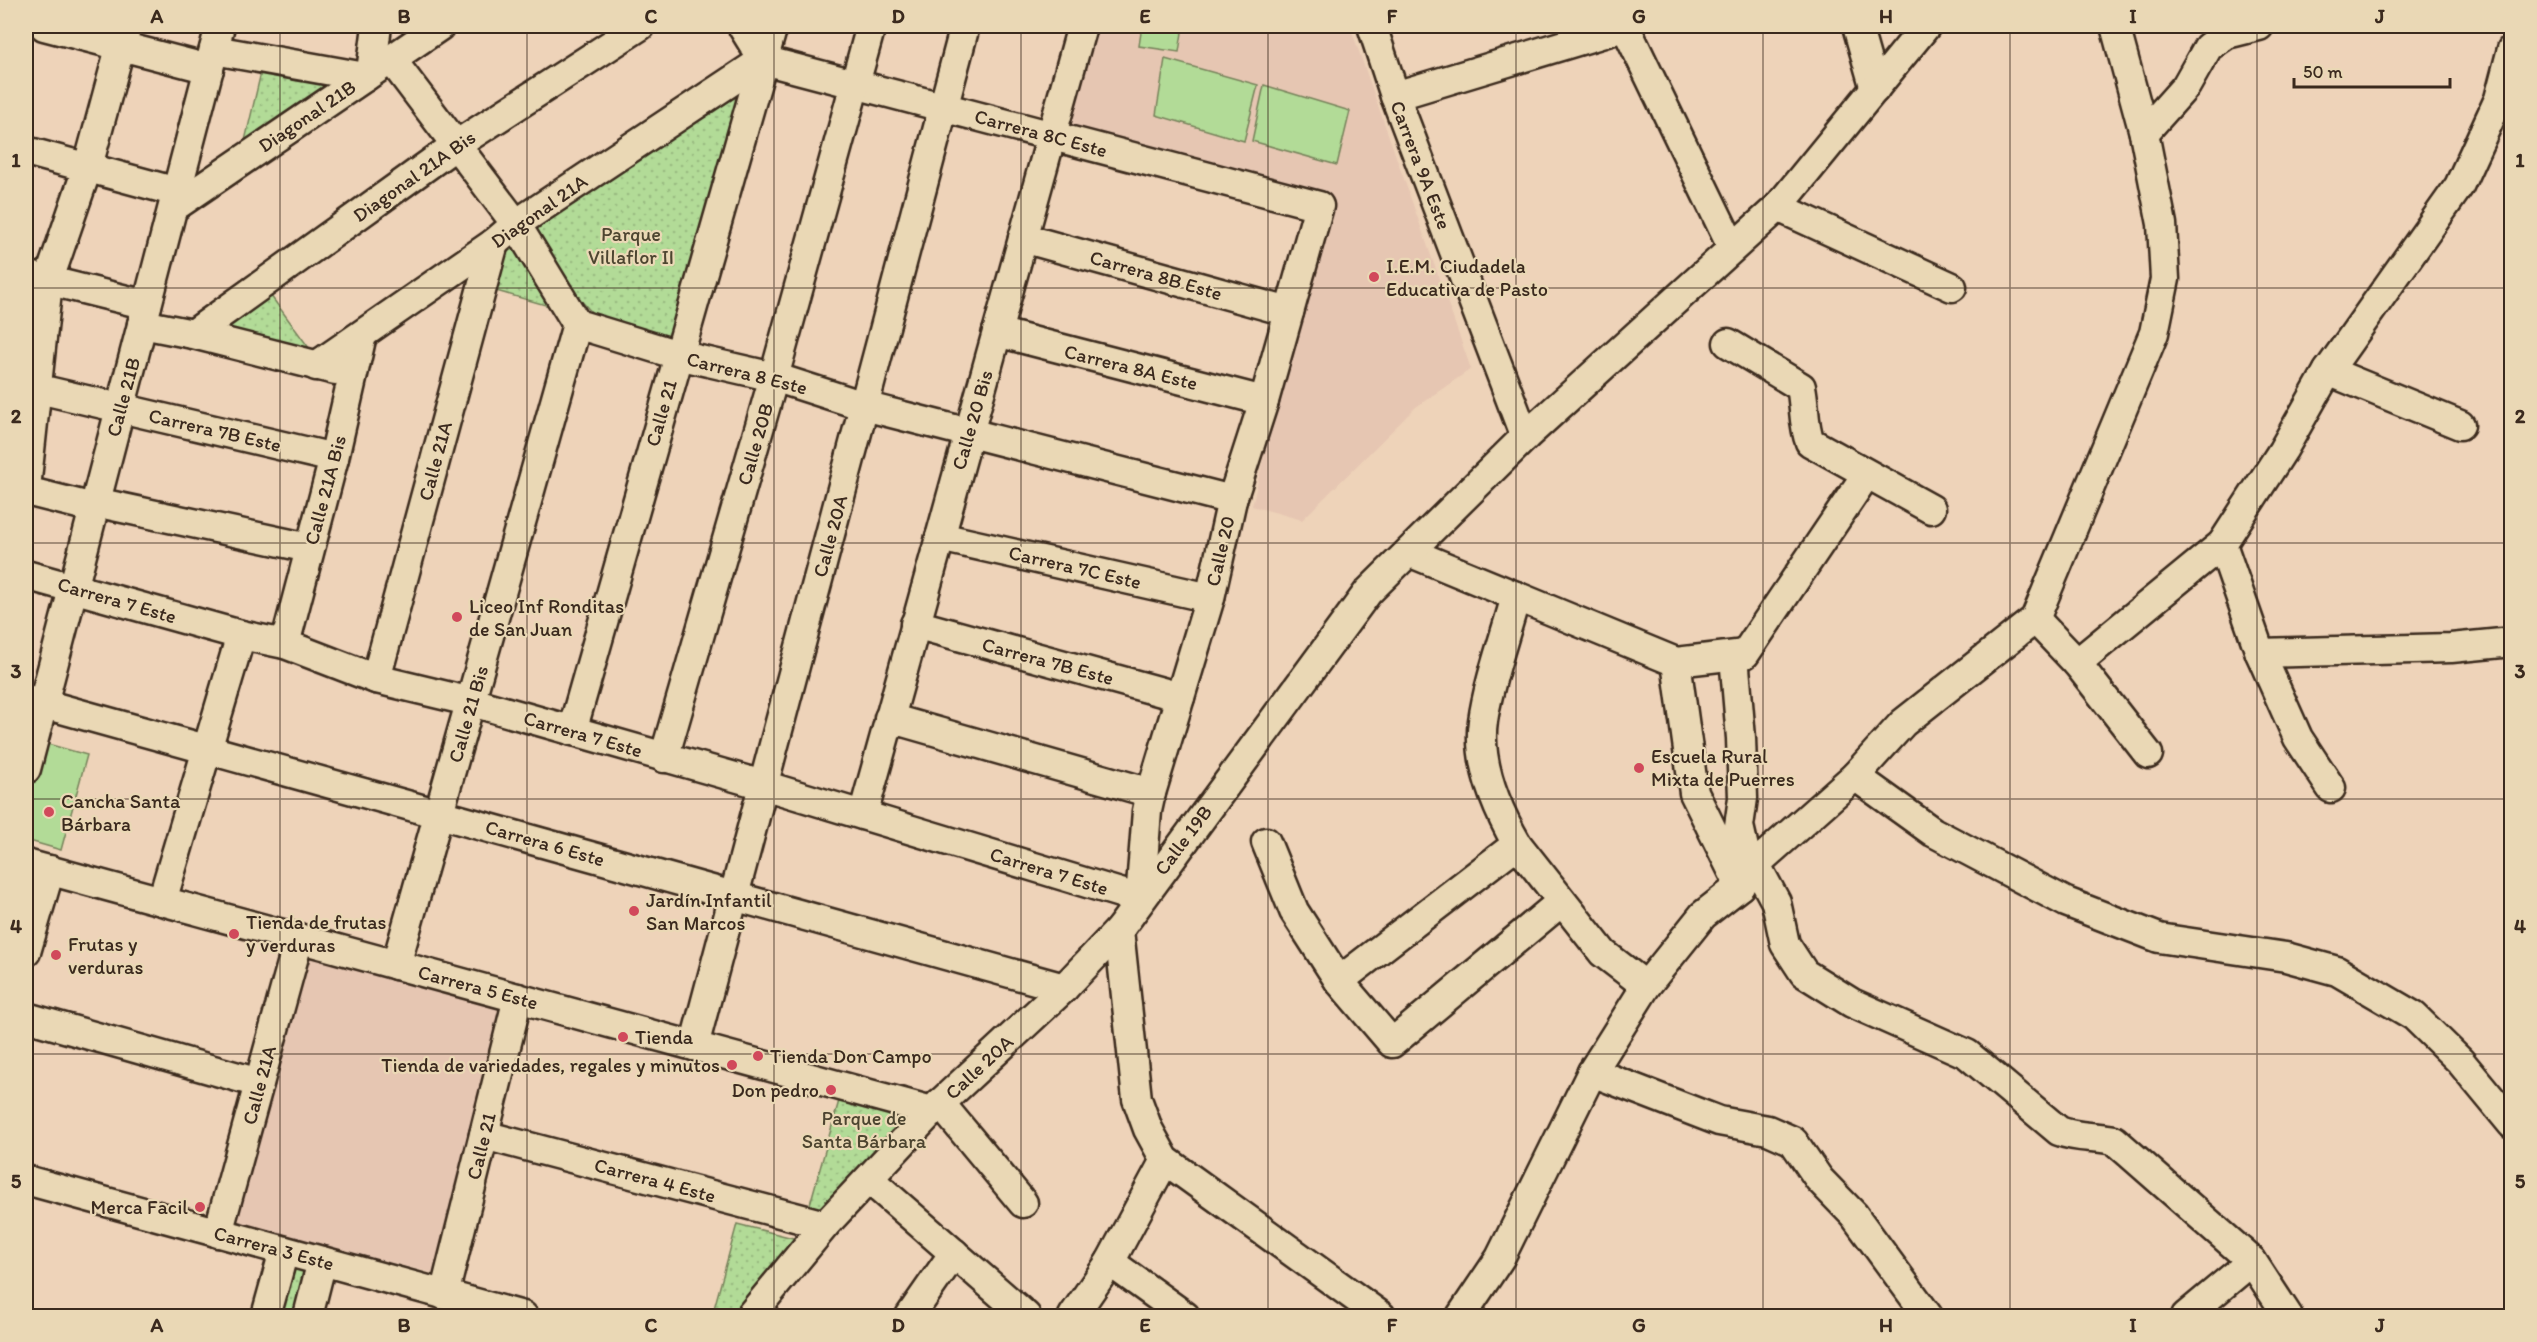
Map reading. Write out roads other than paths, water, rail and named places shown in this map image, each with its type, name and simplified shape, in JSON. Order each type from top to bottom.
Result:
[{"type":"street","points":[[44,26],[376,70],[456,145],[516,224],[577,324]]},
{"type":"street","points":[[376,70],[377,26]]},
{"type":"street","name":"Diagonal 21B","points":[[176,200],[440,26]]},
{"type":"street","name":"Diagonal 21A Bis","points":[[193,334],[456,145],[640,26]]},
{"type":"street","points":[[742,26],[763,60]]},
{"type":"street","name":"Calle 21","points":[[572,731],[773,26]]},
{"type":"street","name":"Calle 20B","points":[[664,758],[774,377],[871,26]]},
{"type":"street","name":"Calle 20A","points":[[694,1046],[965,26]]},
{"type":"street","name":"Calle 20 Bis","points":[[863,815],[1082,26]]},
{"type":"street","name":"Carrera 9A Este","points":[[1372,26],[1395,96],[1526,437]]},
{"type":"street","points":[[1395,96],[1626,26],[1732,247]]},
{"type":"street","points":[[1857,26],[1875,89]]},
{"type":"street","name":"Calle 19B","points":[[1119,930],[1368,592],[1526,437],[1778,207],[1926,26]]},
{"type":"street","points":[[1461,1317],[1500,1257],[1592,1072],[1646,986],[1703,915],[1855,776],[1903,723],[2035,619],[2154,333],[2165,279],[2162,224],[2144,134],[2115,26]]},
{"type":"street","points":[[2144,134],[2186,86],[2208,46],[2227,34],[2259,26]]},
{"type":"street","points":[[124,35],[88,166],[37,279],[26,490],[309,548]]},
{"type":"street","name":"Calle 21B","points":[[26,769],[34,701],[73,588],[214,48]]},
{"type":"street","points":[[2077,663],[2222,544],[2283,450],[2328,370],[2458,186],[2499,99],[2511,49]]},
{"type":"street","name":"Carrera 8C Este","points":[[763,60],[1319,206]]},
{"type":"street","name":"Diagonal 21A","points":[[316,366],[494,243],[516,224],[763,60]]},
{"type":"street","points":[[26,151],[88,166],[176,200]]},
{"type":"street","name":"Calle 20","points":[[1140,899],[1147,811],[1151,793],[1210,598],[1232,500],[1264,401],[1319,206]]},
{"type":"street","points":[[1778,207],[1952,288]]},
{"type":"street","name":"Carrera 8B Este","points":[[1023,238],[1289,312]]},
{"type":"street","name":"Calle 21A","points":[[376,679],[494,243]]},
{"type":"street","points":[[37,279],[145,315],[193,334],[354,374]]},
{"type":"street","name":"Carrera 8 Este","points":[[577,324],[678,355],[774,377],[864,406],[1232,500]]},
{"type":"street","name":"Calle 21 Bis","points":[[396,965],[577,324]]},
{"type":"street","name":"Carrera 8A Este","points":[[997,332],[1264,401]]},
{"type":"street","name":"Calle 21A Bis","points":[[285,644],[334,458],[362,335]]},
{"type":"street","points":[[1728,343],[1801,387],[1806,409],[1805,430],[1810,442],[1931,509]]},
{"type":"street","points":[[2328,370],[2460,425]]},
{"type":"street","name":"Carrera 7B Este","points":[[31,387],[334,458]]},
{"type":"street","points":[[1409,552],[1676,662],[1734,656],[1745,654],[1866,475]]},
{"type":"street","name":"Carrera 7C Este","points":[[940,537],[1210,598]]},
{"type":"street","points":[[2222,544],[2259,653],[2298,738],[2331,788]]},
{"type":"street","name":"Carrera 7 Este","points":[[26,575],[241,635],[285,644],[376,679],[472,702],[763,785],[1140,899]]},
{"type":"street","points":[[1516,596],[1482,722],[1485,765],[1506,824],[1517,844],[1603,952],[1646,986]]},
{"type":"street","points":[[2035,619],[2077,663],[2148,754]]},
{"type":"street","name":"Carrera 7B Este","points":[[915,624],[1180,697]]},
{"type":"street","points":[[162,901],[241,635]]},
{"type":"street","points":[[2259,653],[2451,648],[2511,642]]},
{"type":"street","points":[[1734,656],[1743,798],[1739,826],[1748,873]]},
{"type":"street","points":[[1676,662],[1694,793],[1748,873],[1776,903],[1785,944],[1804,973],[1852,1004],[1967,1054],[2059,1131],[2071,1136],[2093,1135],[2114,1140],[2252,1261],[2288,1317]]},
{"type":"street","name":"Carrera 6 Este","points":[[34,701],[1064,988]]},
{"type":"street","points":[[890,718],[1151,793]]},
{"type":"street","points":[[1855,776],[1933,832],[2066,902],[2159,938],[2286,957],[2337,971],[2414,1016],[2460,1061],[2511,1125]]},
{"type":"street","points":[[1266,842],[1294,911],[1339,981],[1392,1043],[1561,902]]},
{"type":"street","points":[[1339,981],[1517,844]]},
{"type":"street","points":[[26,952],[38,867]]},
{"type":"street","name":"Carrera 5 Este","points":[[38,867],[694,1046],[936,1107]]},
{"type":"street","points":[[1119,930],[1137,1099],[1148,1129],[1165,1160],[1381,1317]]},
{"type":"street","name":"Calle 20A","points":[[750,1317],[825,1225],[870,1180],[936,1107],[1064,988],[1119,930]]},
{"type":"street","name":"Calle 21A","points":[[218,1233],[299,938]]},
{"type":"street","name":"Calle 21","points":[[444,1295],[518,998]]},
{"type":"street","points":[[26,1017],[259,1083]]},
{"type":"street","points":[[1592,1072],[1719,1121],[1768,1130],[1793,1141],[1819,1179],[1854,1215],[1928,1317]]},
{"type":"street","points":[[936,1107],[1023,1203]]},
{"type":"street","name":"Carrera 4 Este","points":[[484,1135],[825,1225]]},
{"type":"street","points":[[1072,1317],[1110,1262],[1165,1160]]},
{"type":"street","name":"Carrera 3 Este","points":[[26,1180],[523,1317]]},
{"type":"street","points":[[870,1180],[1026,1317]]},
{"type":"street","points":[[266,1317],[284,1251]]},
{"type":"street","points":[[910,1317],[954,1253]]},
{"type":"street","points":[[2186,1317],[2252,1261]]},
{"type":"street","points":[[308,1317],[322,1262]]},
{"type":"street","points":[[1110,1262],[1185,1317]]},
{"type":"place","name":"I.E.M. Ciudadela Educativa de Pasto","points":[[1374,277]]},
{"type":"place","name":"Liceo Inf Ronditas de San Juan","points":[[457,617]]},
{"type":"place","name":"Escuela Rural Mixta de Puerres","points":[[1639,768]]},
{"type":"place","name":"Cancha Santa Bárbara","points":[[49,812]]},
{"type":"place","name":"Jardín Infantil San Marcos","points":[[634,911]]},
{"type":"place","name":"Tienda de frutas y verduras","points":[[234,934]]},
{"type":"place","name":"Frutas y verduras","points":[[56,955]]},
{"type":"place","name":"Tienda","points":[[623,1037]]},
{"type":"place","name":"Tienda Don Campo","points":[[758,1056]]},
{"type":"place","name":"Tienda de variedades, regales y minutos","points":[[732,1065]]},
{"type":"place","name":"Don pedro","points":[[831,1090]]},
{"type":"place","name":"Merca Facil","points":[[200,1207]]},
{"type":"park label","name":"Parque Villaflor II","points":[[631,246]]},
{"type":"park label","name":"Parque de Santa Bárbara","points":[[864,1130]]}]
